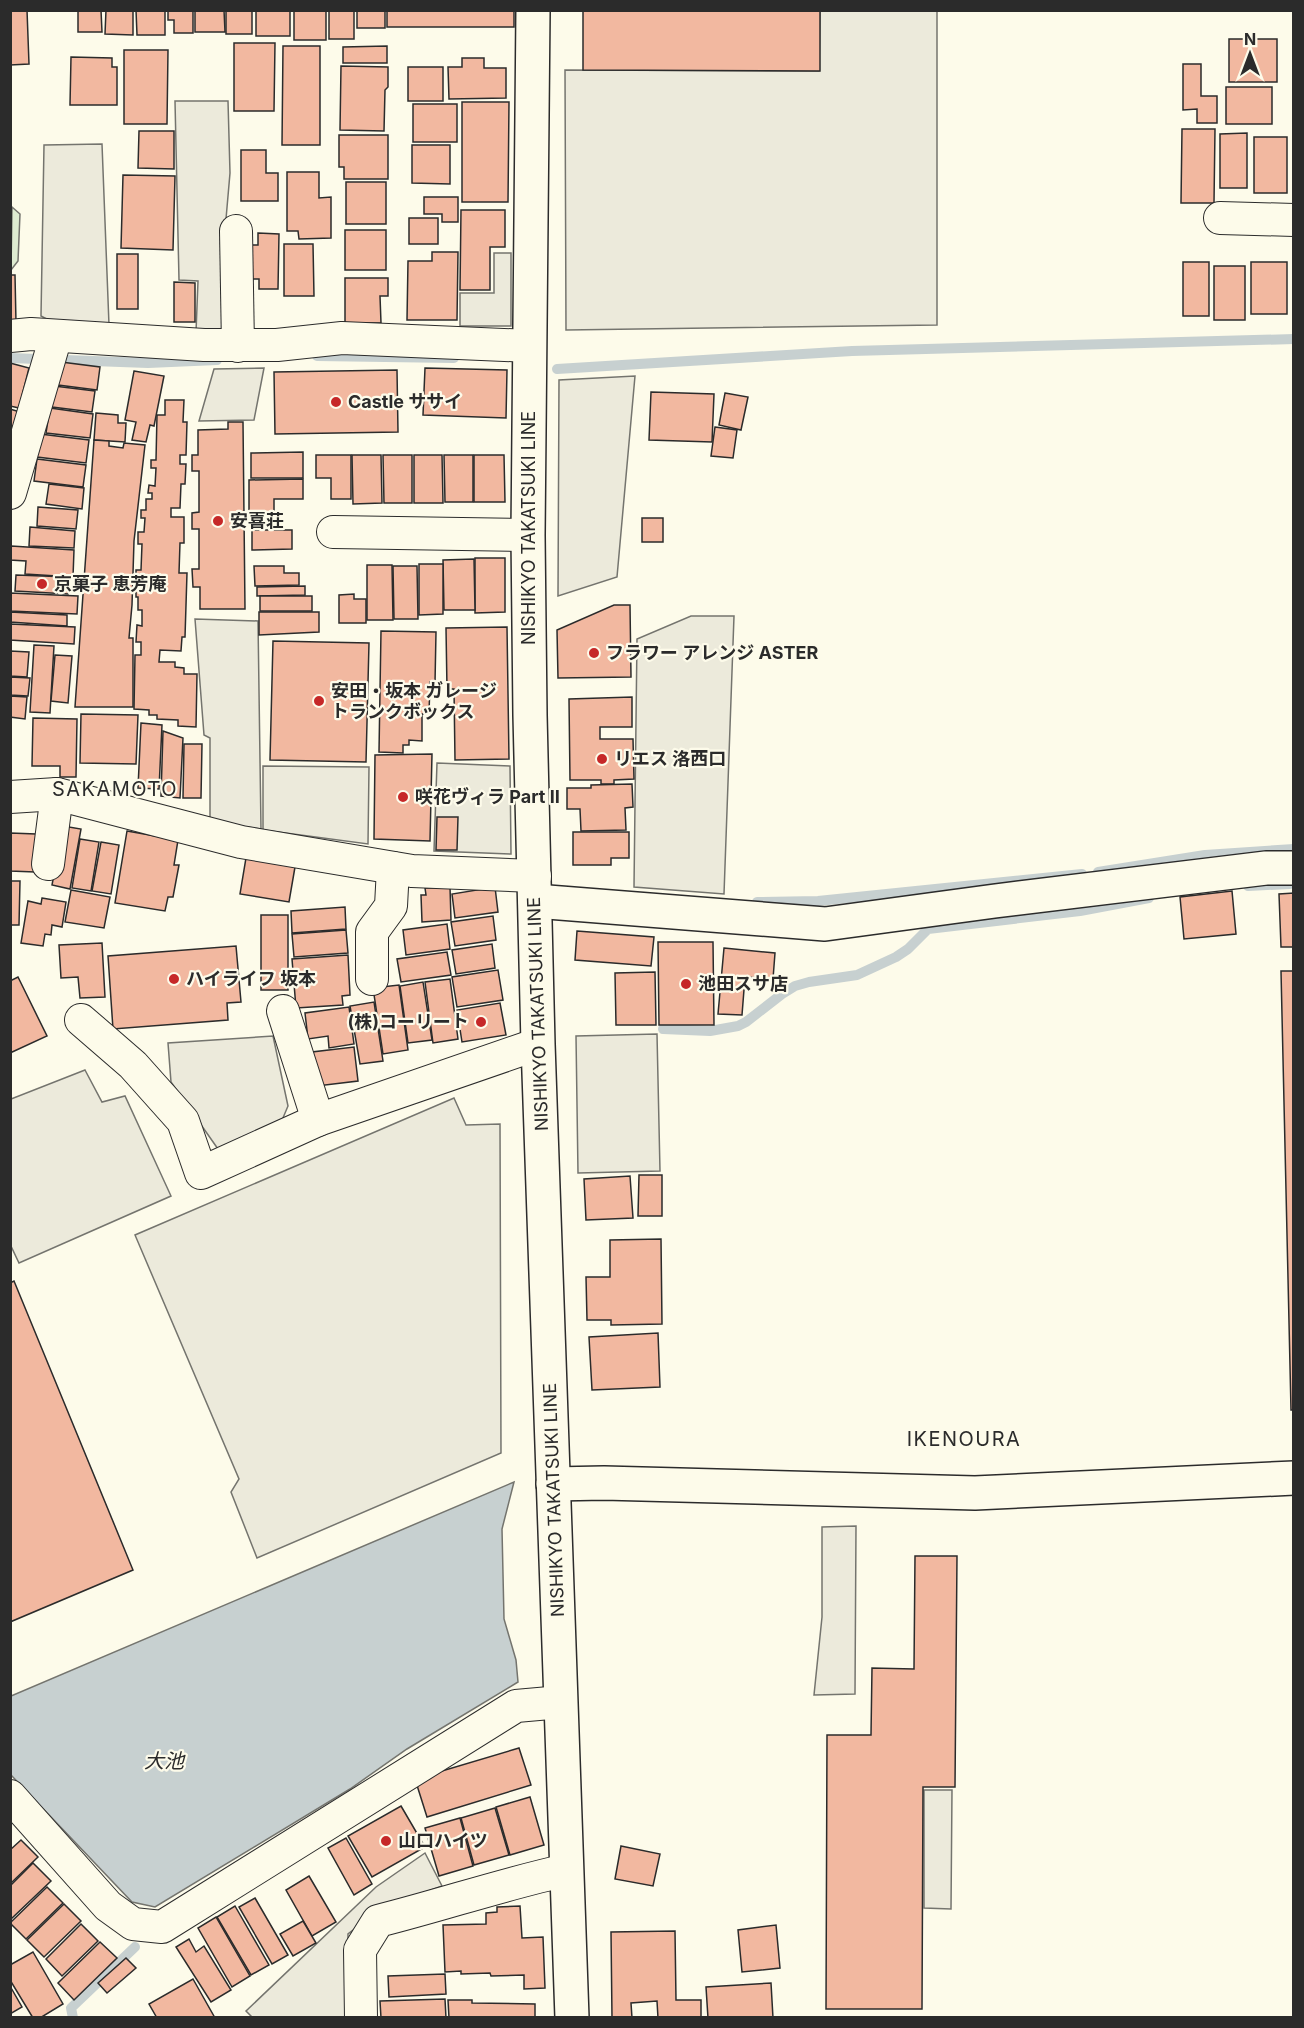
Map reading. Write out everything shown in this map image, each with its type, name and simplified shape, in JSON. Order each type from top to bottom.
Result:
[{"type":"main road","name":"NISHIKYO TAKATSUKI LINE","points":[[533,10],[528,535],[534,889],[572,2018]]},
{"type":"main road","points":[[534,889],[825,924],[1006,899],[1266,868],[1293,868]]},
{"type":"main road","points":[[553,1484],[975,1493],[1293,1478]]},
{"type":"street","points":[[1220,218],[1293,220]]},
{"type":"street","points":[[236,231],[238,346]]},
{"type":"street","points":[[10,336],[31,334],[238,346],[277,345],[342,338],[529,346]]},
{"type":"street","points":[[10,493],[56,336]]},
{"type":"street","points":[[333,532],[528,535]]},
{"type":"street","points":[[10,797],[57,794],[241,842],[534,889]]},
{"type":"street","points":[[48,864],[57,794]]},
{"type":"street","points":[[372,979],[372,932],[391,906],[393,868]]},
{"type":"street","points":[[283,1011],[318,1120]]},
{"type":"street","points":[[81,1020],[134,1065],[183,1121],[201,1173],[318,1120],[538,1044]]},
{"type":"street","points":[[10,1796],[108,1906],[134,1924],[162,1927],[516,1707],[561,1702]]},
{"type":"street","points":[[361,2018],[360,1950],[378,1921],[426,1909],[516,1881],[567,1870]]},
{"type":"green space","points":[[12,207],[20,214],[18,261],[11,270]]},
{"type":"shaded area","points":[[820,11],[937,11],[937,325],[566,330],[565,70],[819,71]]},
{"type":"shaded area","points":[[175,101],[228,101],[230,173],[226,219],[224,333],[196,332],[198,281],[179,280]]},
{"type":"shaded area","points":[[102,144],[109,325],[58,325],[41,316],[44,145]]},
{"type":"shaded area","points":[[494,253],[511,253],[511,326],[460,326],[460,293],[494,293]]},
{"type":"shaded area","points":[[264,368],[254,420],[199,421],[214,369]]},
{"type":"shaded area","points":[[635,376],[617,577],[558,596],[559,380]]},
{"type":"shaded area","points":[[691,616],[734,616],[724,894],[634,887],[637,639]]},
{"type":"shaded area","points":[[195,619],[258,621],[261,829],[210,822],[210,738],[204,735]]},
{"type":"shaded area","points":[[437,763],[510,766],[511,854],[434,851]]},
{"type":"shaded area","points":[[263,766],[369,767],[368,844],[263,830]]},
{"type":"shaded area","points":[[657,1034],[660,1171],[578,1173],[576,1036]]},
{"type":"shaded area","points":[[273,1036],[288,1106],[280,1125],[218,1149],[171,1082],[168,1043]]},
{"type":"shaded area","points":[[85,1070],[102,1102],[125,1096],[171,1196],[19,1263],[10,1244],[11,1099]]},
{"type":"shaded area","points":[[454,1098],[466,1125],[500,1124],[501,1453],[257,1558],[231,1492],[239,1479],[135,1235]]},
{"type":"shaded area","points":[[856,1526],[855,1694],[814,1695],[822,1617],[822,1527]]},
{"type":"shaded area","points":[[924,1790],[952,1790],[951,1909],[924,1908]]},
{"type":"shaded area","points":[[425,1853],[442,1886],[384,1907],[348,1934],[347,2017],[252,2017],[246,2011],[376,1887]]},
{"type":"water","name":"大池","points":[[514,1482],[502,1529],[504,1619],[516,1660],[518,1682],[407,1749],[350,1789],[155,1907],[132,1902],[11,1775],[11,1696]]},
{"type":"building","points":[[10,10],[27,10],[29,64],[10,65]]},
{"type":"building","points":[[78,10],[101,10],[102,32],[78,32]]},
{"type":"building","points":[[106,10],[133,10],[133,35],[105,34]]},
{"type":"building","points":[[136,10],[165,10],[165,35],[137,35]]},
{"type":"building","points":[[168,10],[193,10],[193,33],[174,33],[174,20],[168,20]]},
{"type":"building","points":[[195,10],[224,10],[225,32],[195,32]]},
{"type":"building","points":[[226,10],[252,10],[252,34],[226,34]]},
{"type":"building","points":[[256,10],[290,10],[290,36],[256,36]]},
{"type":"building","points":[[294,10],[326,10],[326,40],[294,40]]},
{"type":"building","points":[[329,10],[354,10],[354,39],[329,39]]},
{"type":"building","points":[[357,10],[385,10],[385,28],[357,28]]},
{"type":"building","points":[[387,10],[514,10],[514,27],[387,27]]},
{"type":"building","points":[[583,10],[820,10],[820,71],[583,70]]},
{"type":"building","points":[[1229,39],[1277,39],[1277,82],[1229,82]]},
{"type":"building","points":[[234,43],[275,43],[274,111],[234,111]]},
{"type":"building","points":[[283,46],[320,46],[320,145],[282,145]]},
{"type":"building","points":[[387,46],[387,63],[343,63],[343,47]]},
{"type":"building","points":[[124,50],[168,50],[167,124],[124,124]]},
{"type":"building","points":[[71,57],[112,58],[112,67],[117,67],[117,105],[70,105]]},
{"type":"building","points":[[462,58],[484,58],[484,68],[506,68],[506,98],[449,99],[448,67],[462,67]]},
{"type":"building","points":[[1183,64],[1201,64],[1201,96],[1217,96],[1217,123],[1197,123],[1197,109],[1183,110]]},
{"type":"building","points":[[341,66],[388,67],[384,131],[340,130]]},
{"type":"building","points":[[408,67],[443,67],[443,101],[408,101]]},
{"type":"building","points":[[1226,87],[1272,87],[1272,124],[1226,124]]},
{"type":"building","points":[[462,102],[509,102],[508,202],[462,202]]},
{"type":"building","points":[[413,104],[457,104],[457,142],[413,142]]},
{"type":"building","points":[[1182,129],[1215,129],[1214,203],[1181,203]]},
{"type":"building","points":[[139,131],[174,131],[174,169],[138,168]]},
{"type":"building","points":[[1247,133],[1247,188],[1220,188],[1220,134]]},
{"type":"building","points":[[339,135],[388,135],[388,179],[344,179],[344,167],[339,167]]},
{"type":"building","points":[[1254,137],[1287,137],[1287,193],[1254,193]]},
{"type":"building","points":[[412,145],[450,145],[450,184],[412,183]]},
{"type":"building","points":[[241,150],[266,150],[266,173],[278,173],[278,201],[241,201]]},
{"type":"building","points":[[287,172],[319,172],[319,198],[331,197],[331,238],[299,239],[298,231],[287,231]]},
{"type":"building","points":[[123,175],[175,176],[173,250],[121,248]]},
{"type":"building","points":[[346,182],[386,182],[386,224],[346,224]]},
{"type":"building","points":[[424,197],[458,197],[458,222],[442,222],[442,214],[424,214]]},
{"type":"building","points":[[461,210],[505,210],[505,247],[490,247],[490,290],[460,290]]},
{"type":"building","points":[[409,218],[438,218],[438,244],[409,244]]},
{"type":"building","points":[[345,230],[386,230],[386,270],[345,270]]},
{"type":"building","points":[[258,233],[279,234],[278,289],[259,289],[259,279],[249,279],[249,245],[258,245]]},
{"type":"building","points":[[284,244],[313,244],[314,296],[284,296]]},
{"type":"building","points":[[432,252],[458,252],[457,320],[407,320],[408,261],[432,261]]},
{"type":"building","points":[[117,254],[138,254],[138,309],[117,309]]},
{"type":"building","points":[[1183,262],[1209,262],[1209,316],[1183,316]]},
{"type":"building","points":[[1251,262],[1287,262],[1287,314],[1251,314]]},
{"type":"building","points":[[1214,266],[1245,266],[1245,320],[1214,320]]},
{"type":"building","points":[[10,275],[15,275],[16,323],[10,323]]},
{"type":"building","points":[[345,278],[388,278],[388,296],[380,296],[381,323],[345,323]]},
{"type":"building","points":[[174,282],[195,283],[195,322],[174,322]]},
{"type":"building","points":[[61,362],[100,367],[97,390],[58,385]]},
{"type":"building","points":[[10,363],[29,368],[19,408],[10,406]]},
{"type":"building","points":[[425,368],[507,370],[506,418],[423,415]]},
{"type":"building","name":"Castle ササイ","points":[[397,370],[398,432],[275,434],[274,372]]},
{"type":"building","points":[[134,371],[164,376],[154,426],[150,425],[146,442],[132,440],[136,422],[125,420]]},
{"type":"building","points":[[54,386],[95,391],[92,412],[52,407]]},
{"type":"building","points":[[651,392],[714,394],[712,442],[649,440]]},
{"type":"building","points":[[725,393],[748,397],[741,430],[719,425]]},
{"type":"building","points":[[165,400],[184,400],[183,422],[187,422],[186,455],[180,455],[180,464],[186,464],[185,484],[181,484],[180,508],[171,508],[171,517],[184,517],[184,543],[180,543],[179,573],[187,573],[185,637],[182,637],[181,651],[160,650],[159,662],[175,662],[175,667],[184,668],[184,674],[197,674],[196,727],[178,726],[178,720],[157,719],[157,715],[149,715],[149,710],[134,709],[135,655],[141,655],[141,642],[136,642],[137,625],[142,626],[142,610],[138,610],[138,597],[136,597],[136,570],[141,570],[142,544],[138,544],[138,532],[144,532],[145,518],[141,518],[141,510],[146,510],[146,499],[152,499],[152,493],[148,493],[149,485],[155,486],[156,468],[151,468],[151,460],[156,460],[157,415],[165,415]]},
{"type":"building","points":[[50,408],[93,414],[90,438],[46,433]]},
{"type":"building","points":[[10,409],[20,412],[14,436],[10,435]]},
{"type":"building","points":[[96,413],[118,415],[118,423],[126,423],[125,442],[94,440]]},
{"type":"building","name":"安喜荘","points":[[228,422],[243,422],[245,609],[200,609],[200,587],[193,587],[192,569],[199,569],[199,529],[192,529],[192,513],[199,512],[199,471],[192,471],[192,455],[198,455],[198,430],[228,429]]},
{"type":"building","points":[[715,427],[737,430],[733,458],[711,456]]},
{"type":"building","points":[[40,434],[89,440],[86,463],[37,457]]},
{"type":"building","points":[[94,440],[109,441],[109,446],[123,448],[124,443],[145,445],[134,541],[129,638],[133,638],[133,707],[75,707]]},
{"type":"building","points":[[303,452],[303,478],[251,478],[251,453]]},
{"type":"building","points":[[316,455],[351,455],[351,499],[331,499],[331,478],[316,478]]},
{"type":"building","points":[[352,455],[381,455],[382,503],[353,504]]},
{"type":"building","points":[[383,455],[412,455],[412,503],[384,503]]},
{"type":"building","points":[[414,455],[442,455],[443,503],[414,503]]},
{"type":"building","points":[[444,455],[473,455],[473,502],[445,502]]},
{"type":"building","points":[[474,455],[504,455],[505,502],[474,502]]},
{"type":"building","points":[[37,459],[86,465],[83,487],[34,481]]},
{"type":"building","points":[[303,479],[303,499],[274,499],[274,514],[249,514],[249,480]]},
{"type":"building","points":[[49,484],[84,488],[82,509],[46,504]]},
{"type":"building","points":[[38,507],[78,510],[76,529],[37,526]]},
{"type":"building","points":[[642,518],[663,518],[663,542],[642,542]]},
{"type":"building","points":[[30,527],[75,531],[74,548],[29,546]]},
{"type":"building","points":[[252,530],[292,530],[292,549],[252,550]]},
{"type":"building","points":[[11,546],[74,550],[73,577],[25,574],[26,561],[10,560]]},
{"type":"building","points":[[475,558],[505,558],[505,612],[475,613]]},
{"type":"building","points":[[474,559],[475,610],[444,610],[443,560]]},
{"type":"building","points":[[419,564],[443,564],[443,614],[419,615]]},
{"type":"building","points":[[367,565],[392,565],[393,620],[367,620]]},
{"type":"building","points":[[254,566],[284,566],[284,573],[299,573],[299,585],[255,586]]},
{"type":"building","points":[[393,566],[417,566],[418,619],[394,619]]},
{"type":"building","name":"京菓子 恵芳庵","points":[[16,575],[69,577],[68,594],[15,591]]},
{"type":"building","points":[[305,586],[305,595],[257,596],[257,587]]},
{"type":"building","points":[[10,593],[78,596],[77,614],[10,611]]},
{"type":"building","points":[[354,594],[354,599],[366,599],[366,623],[339,623],[339,595]]},
{"type":"building","points":[[260,596],[312,596],[312,611],[260,611]]},
{"type":"building","name":"フラワー アレンジ ASTER","points":[[614,605],[630,605],[631,677],[558,678],[557,630]]},
{"type":"building","points":[[10,612],[67,615],[67,626],[10,622]]},
{"type":"building","points":[[259,612],[319,612],[319,632],[259,635]]},
{"type":"building","points":[[10,624],[75,627],[74,644],[10,640]]},
{"type":"building","points":[[507,627],[509,759],[455,760],[454,689],[447,689],[446,628]]},
{"type":"building","points":[[381,631],[436,632],[435,683],[430,682],[429,714],[422,714],[422,741],[409,740],[409,745],[403,745],[403,753],[379,752]]},
{"type":"building","name":"安田・坂本 ガレージ トランクボックス","points":[[273,641],[369,643],[366,762],[270,760]]},
{"type":"building","points":[[34,645],[54,646],[50,713],[30,712]]},
{"type":"building","points":[[10,651],[29,652],[27,677],[10,676]]},
{"type":"building","points":[[55,655],[72,656],[68,703],[51,701]]},
{"type":"building","points":[[10,677],[30,678],[28,696],[10,695]]},
{"type":"building","points":[[10,696],[27,697],[25,719],[10,717]]},
{"type":"building","name":"リエス 洛西口","points":[[632,697],[632,727],[600,727],[600,739],[633,739],[634,779],[614,780],[614,784],[601,784],[601,780],[570,780],[569,699]]},
{"type":"building","points":[[81,714],[138,715],[136,764],[80,763]]},
{"type":"building","points":[[33,718],[77,719],[76,777],[60,777],[60,766],[32,766]]},
{"type":"building","points":[[141,723],[162,725],[159,789],[138,788]]},
{"type":"building","points":[[163,731],[183,738],[180,798],[161,796]]},
{"type":"building","points":[[184,744],[202,744],[201,798],[183,798]]},
{"type":"building","name":"咲花ヴィラ Part Ⅱ","points":[[432,754],[430,841],[374,839],[375,755]]},
{"type":"building","points":[[632,784],[633,807],[625,808],[626,830],[581,831],[580,809],[567,809],[567,788]]},
{"type":"building","points":[[437,817],[458,817],[457,850],[436,850]]},
{"type":"building","points":[[63,826],[81,829],[70,889],[52,885]]},
{"type":"building","points":[[127,831],[178,840],[174,865],[179,865],[173,897],[168,897],[165,911],[115,903]]},
{"type":"building","points":[[573,832],[629,832],[629,858],[611,858],[611,865],[573,865]]},
{"type":"building","points":[[10,833],[36,834],[35,872],[10,871]]},
{"type":"building","points":[[80,839],[99,842],[91,891],[72,888]]},
{"type":"building","points":[[101,842],[119,845],[111,894],[92,891]]},
{"type":"building","points":[[246,858],[295,867],[289,902],[240,894]]},
{"type":"building","points":[[10,881],[20,881],[19,925],[10,925]]},
{"type":"building","points":[[450,887],[451,920],[422,922],[421,895],[426,895],[425,888]]},
{"type":"building","points":[[495,887],[498,912],[455,918],[452,894]]},
{"type":"building","points":[[71,890],[110,897],[104,928],[65,922]]},
{"type":"building","points":[[1232,891],[1236,934],[1184,939],[1180,897]]},
{"type":"building","points":[[1294,893],[1294,947],[1281,947],[1279,894]]},
{"type":"building","points":[[42,898],[66,902],[62,927],[52,925],[51,935],[45,934],[43,946],[21,943],[28,901],[41,904]]},
{"type":"building","points":[[345,907],[346,929],[292,933],[291,911]]},
{"type":"building","points":[[261,915],[288,915],[288,990],[261,990]]},
{"type":"building","points":[[493,916],[496,940],[455,946],[451,922]]},
{"type":"building","points":[[447,924],[450,949],[406,955],[403,930]]},
{"type":"building","points":[[346,930],[348,953],[294,957],[292,934]]},
{"type":"building","points":[[577,931],[654,937],[651,966],[575,960]]},
{"type":"building","name":"池田スサ店","points":[[658,942],[713,942],[714,1025],[659,1025]]},
{"type":"building","points":[[102,943],[105,997],[80,998],[78,977],[61,978],[59,945]]},
{"type":"building","points":[[492,944],[495,968],[456,974],[452,950]]},
{"type":"building","name":"ハイライフ 坂本","points":[[236,946],[241,1002],[227,1003],[228,1020],[113,1029],[108,956]]},
{"type":"building","points":[[724,948],[775,953],[773,979],[745,977],[742,1015],[718,1014]]},
{"type":"building","points":[[447,952],[451,975],[401,982],[397,959]]},
{"type":"building","points":[[348,955],[350,995],[342,996],[343,1005],[296,1008],[292,959]]},
{"type":"building","points":[[498,970],[503,1000],[457,1007],[452,977]]},
{"type":"building","points":[[1281,971],[1294,971],[1294,1410],[1291,1410]]},
{"type":"building","points":[[655,972],[656,1025],[616,1025],[615,973]]},
{"type":"building","points":[[18,977],[47,1036],[10,1053],[10,981]]},
{"type":"building","points":[[450,979],[458,1039],[433,1043],[425,982]]},
{"type":"building","points":[[423,982],[432,1040],[408,1043],[400,986]]},
{"type":"building","points":[[399,985],[408,1050],[383,1054],[373,988]]},
{"type":"building","points":[[374,1002],[383,1061],[360,1064],[350,1006]]},
{"type":"building","name":"(株)コーリート","points":[[500,1003],[506,1035],[462,1042],[457,1010]]},
{"type":"building","points":[[349,1007],[354,1044],[329,1048],[328,1036],[308,1039],[305,1013]]},
{"type":"building","points":[[354,1047],[358,1081],[317,1086],[312,1052]]},
{"type":"building","points":[[639,1175],[662,1175],[662,1216],[638,1216]]},
{"type":"building","points":[[630,1176],[633,1218],[586,1220],[584,1179]]},
{"type":"building","points":[[661,1239],[662,1324],[611,1325],[611,1320],[587,1320],[586,1277],[610,1277],[610,1240]]},
{"type":"building","points":[[14,1281],[133,1570],[10,1622],[10,1283]]},
{"type":"building","points":[[658,1333],[660,1387],[592,1390],[589,1337]]},
{"type":"building","points":[[915,1556],[957,1556],[955,1787],[923,1787],[922,2009],[826,2009],[827,1735],[871,1735],[872,1668],[914,1669]]},
{"type":"building","points":[[519,1748],[531,1785],[427,1817],[415,1779]]},
{"type":"building","points":[[530,1797],[544,1845],[510,1855],[496,1807]]},
{"type":"building","name":"山口ハイツ","points":[[401,1806],[425,1847],[372,1877],[348,1836]]},
{"type":"building","points":[[495,1808],[509,1855],[474,1865],[461,1818]]},
{"type":"building","points":[[460,1818],[473,1866],[439,1876],[425,1828]]},
{"type":"building","points":[[346,1838],[372,1884],[354,1895],[328,1848]]},
{"type":"building","points":[[21,1840],[38,1857],[10,1884],[10,1850]]},
{"type":"building","points":[[621,1846],[660,1854],[653,1886],[615,1879]]},
{"type":"building","points":[[33,1863],[51,1881],[10,1920],[10,1886]]},
{"type":"building","points":[[309,1876],[336,1922],[312,1936],[286,1890]]},
{"type":"building","points":[[47,1887],[63,1903],[26,1939],[10,1923]]},
{"type":"building","points":[[255,1898],[288,1955],[272,1964],[239,1907]]},
{"type":"building","points":[[64,1904],[81,1921],[44,1957],[27,1940]]},
{"type":"building","points":[[235,1906],[269,1965],[251,1975],[217,1917]]},
{"type":"building","points":[[520,1906],[522,1938],[543,1937],[545,1988],[524,1989],[524,1975],[491,1976],[490,1973],[445,1972],[443,1925],[486,1924],[486,1913],[497,1912],[497,1907]]},
{"type":"building","points":[[216,1917],[250,1976],[232,1987],[198,1928]]},
{"type":"building","points":[[303,1921],[316,1943],[293,1956],[280,1934]]},
{"type":"building","points":[[81,1924],[98,1941],[62,1976],[46,1959]]},
{"type":"building","points":[[776,1925],[780,1968],[742,1972],[738,1930]]},
{"type":"building","points":[[675,1931],[676,2000],[701,2000],[701,2018],[658,2018],[657,2001],[631,2003],[632,2018],[612,2018],[611,1932]]},
{"type":"building","points":[[189,1939],[196,1952],[204,1946],[231,1990],[211,2002],[176,1947]]},
{"type":"building","points":[[100,1942],[117,1958],[74,2000],[58,1983]]},
{"type":"building","points":[[33,1952],[63,2004],[40,2018],[33,2018],[10,1980],[10,1965]]},
{"type":"building","points":[[126,1958],[136,1968],[107,1993],[98,1983]]},
{"type":"building","points":[[445,1974],[446,1994],[389,1997],[388,1976]]},
{"type":"building","points":[[193,1979],[215,2018],[157,2018],[149,2004]]},
{"type":"building","points":[[771,1983],[773,2018],[708,2018],[706,1987]]},
{"type":"building","points":[[10,1986],[22,2007],[10,2014]]},
{"type":"building","points":[[445,1999],[446,2018],[381,2018],[380,2001]]},
{"type":"building","points":[[448,2000],[472,2000],[472,2003],[535,2004],[535,2018],[449,2018]]},
{"type":"waterway","points":[[557,369],[852,351],[1294,339]]},
{"type":"waterway","points":[[317,356],[454,358]]},
{"type":"waterway","points":[[10,358],[148,363],[217,360]]},
{"type":"waterway","points":[[1098,872],[1205,855],[1294,849]]},
{"type":"waterway","points":[[757,902],[818,901],[1082,874]]},
{"type":"waterway","points":[[1248,886],[1290,884]]},
{"type":"waterway","points":[[663,1029],[710,1031],[738,1026],[795,986],[857,975],[896,957],[908,949],[928,929],[1080,911],[1149,898]]},
{"type":"waterway","points":[[73,2018],[71,2008],[135,1947]]},
{"type":"place","name":"Castle ササイ","points":[[336,402]]},
{"type":"place","name":"安喜荘","points":[[218,521]]},
{"type":"place","name":"京菓子 恵芳庵","points":[[42,584]]},
{"type":"place","name":"フラワー アレンジ ASTER","points":[[594,653]]},
{"type":"place","name":"安田・坂本 ガレージ トランクボックス","points":[[319,701]]},
{"type":"place","name":"リエス 洛西口","points":[[602,759]]},
{"type":"place","name":"咲花ヴィラ Part Ⅱ","points":[[403,797]]},
{"type":"place","name":"ハイライフ 坂本","points":[[174,979]]},
{"type":"place","name":"池田スサ店","points":[[686,984]]},
{"type":"place","name":"(株)コーリート","points":[[481,1022]]},
{"type":"place","name":"山口ハイツ","points":[[386,1841]]},
{"type":"district","name":"SAKAMOTO","points":[[115,789]]},
{"type":"district","name":"IKENOURA","points":[[964,1439]]}]
